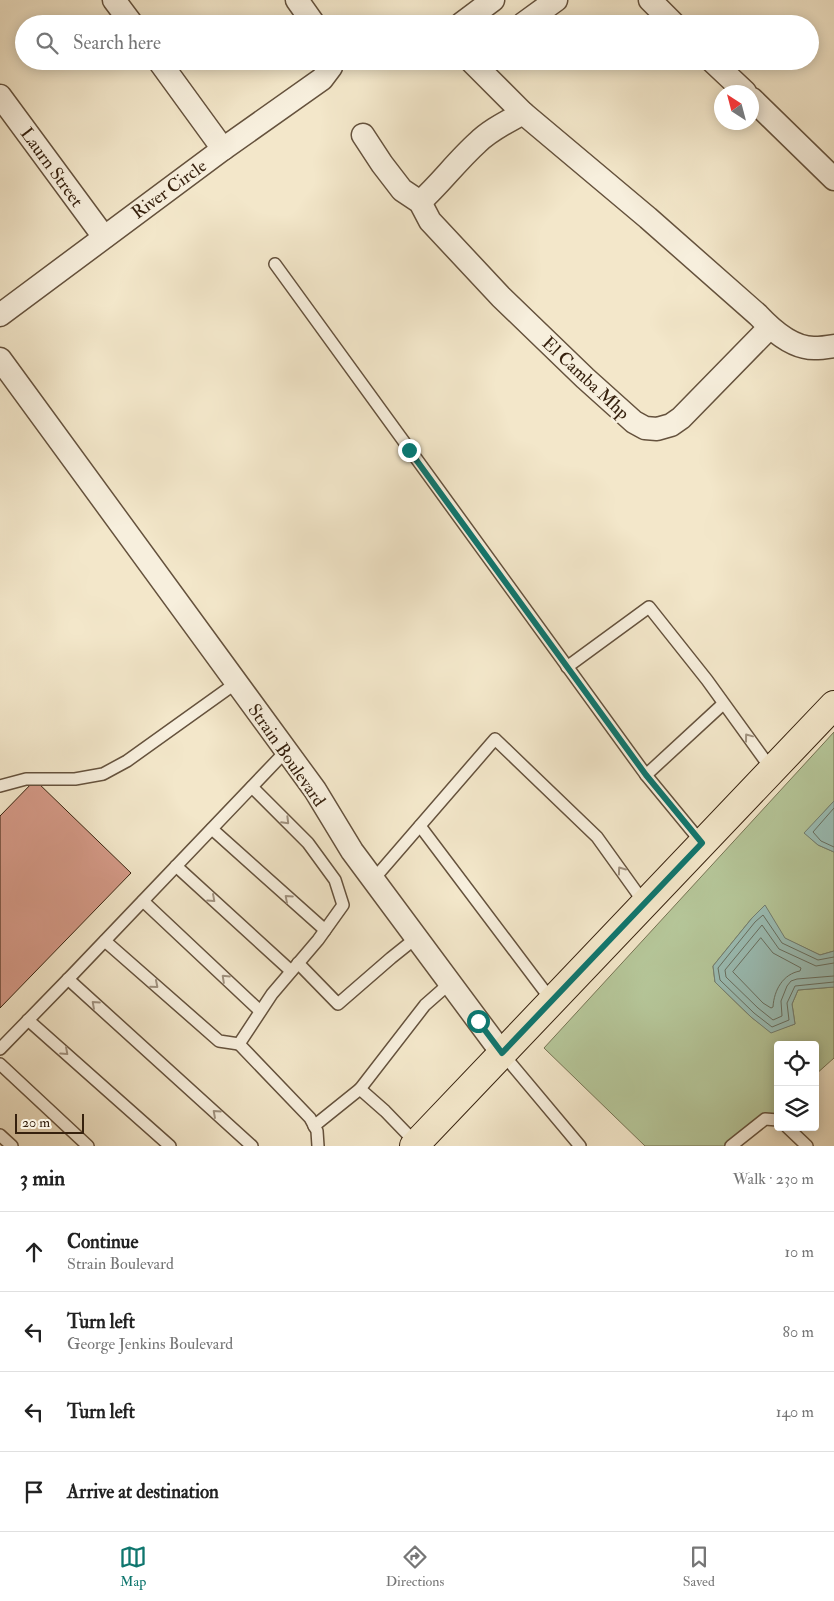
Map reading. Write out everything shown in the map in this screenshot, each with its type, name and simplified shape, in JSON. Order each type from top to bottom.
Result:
[{"type":"main road","points":[[415,1145],[834,705]]},
{"type":"street","points":[[114,0],[125,15]]},
{"type":"street","points":[[297,0],[308,15]]},
{"type":"street","points":[[472,15],[493,0]]},
{"type":"street","points":[[535,15],[556,0]]},
{"type":"street","points":[[650,0],[665,15]]},
{"type":"street","points":[[166,70],[223,149]]},
{"type":"street","name":"River Circle","points":[[0,315],[223,149],[322,79],[329,70]]},
{"type":"street","points":[[480,70],[523,113],[648,218],[758,315],[769,328],[789,341],[813,348],[834,346]]},
{"type":"street","points":[[721,70],[737,85]]},
{"type":"street","name":"Laurn Street","points":[[0,96],[104,237]]},
{"type":"street","points":[[759,106],[834,179]]},
{"type":"street","points":[[363,135],[402,190],[420,202],[477,142],[499,125],[523,113]]},
{"type":"street","name":"El Camba Mhp","points":[[420,202],[430,221],[501,297],[585,378],[634,422],[645,428],[657,429],[671,425],[681,418],[769,328]]},
{"type":"street","name":"Strain Boulevard","points":[[0,361],[315,790],[352,851],[502,1053]]},
{"type":"lane","points":[[275,264],[646,775],[702,843]]},
{"type":"lane","points":[[567,667],[649,607],[707,680],[772,770]]},
{"type":"lane","points":[[0,786],[26,779],[75,779],[103,774],[127,761],[236,683]]},
{"type":"lane","points":[[646,775],[723,704]]},
{"type":"lane","points":[[373,880],[495,740],[597,837],[645,904]]},
{"type":"lane","points":[[0,1049],[286,751]]},
{"type":"lane","points":[[239,1044],[272,994],[344,905],[335,880],[308,843],[252,787]]},
{"type":"lane","points":[[420,826],[552,1001]]},
{"type":"lane","points":[[212,829],[325,930]]},
{"type":"lane","points":[[176,866],[338,1004],[416,938]]},
{"type":"lane","points":[[143,901],[260,1011]]},
{"type":"lane","points":[[105,941],[219,1041],[239,1044],[310,1118],[314,1126],[318,1146]]},
{"type":"lane","points":[[68,979],[252,1146]]},
{"type":"lane","points":[[314,1126],[360,1089],[425,1005],[450,983]]},
{"type":"lane","points":[[28,1020],[170,1146]]},
{"type":"lane","name":"Strain Boulevard","points":[[502,1053],[580,1146]]},
{"type":"lane","points":[[0,1064],[88,1146]]},
{"type":"lane","points":[[360,1089],[385,1111],[415,1145]]},
{"type":"lane","points":[[731,1146],[765,1120],[774,1120]]},
{"type":"lane","points":[[790,1131],[807,1146]]},
{"type":"lane","points":[[0,1135],[12,1146]]},
{"type":"green space","points":[[834,732],[834,801],[805,833],[818,845],[834,852],[834,951],[820,955],[784,938],[765,906],[752,918],[713,966],[715,982],[751,1017],[771,1032],[795,1024],[792,1004],[798,990],[834,987],[834,1058],[819,1071],[819,1041],[774,1041],[774,1114],[739,1146],[645,1146],[544,1048]]},
{"type":"water","points":[[834,801],[834,852],[818,845],[804,833]]},
{"type":"water","points":[[765,905],[785,938],[820,955],[834,951],[834,987],[798,990],[792,1004],[795,1024],[771,1033],[751,1017],[715,982],[713,966]]},
{"type":"building","points":[[35,780],[131,873],[0,1008],[0,816]]},
{"type":"route","points":[[409,450],[646,775],[702,843],[502,1053],[478,1021]]}]
